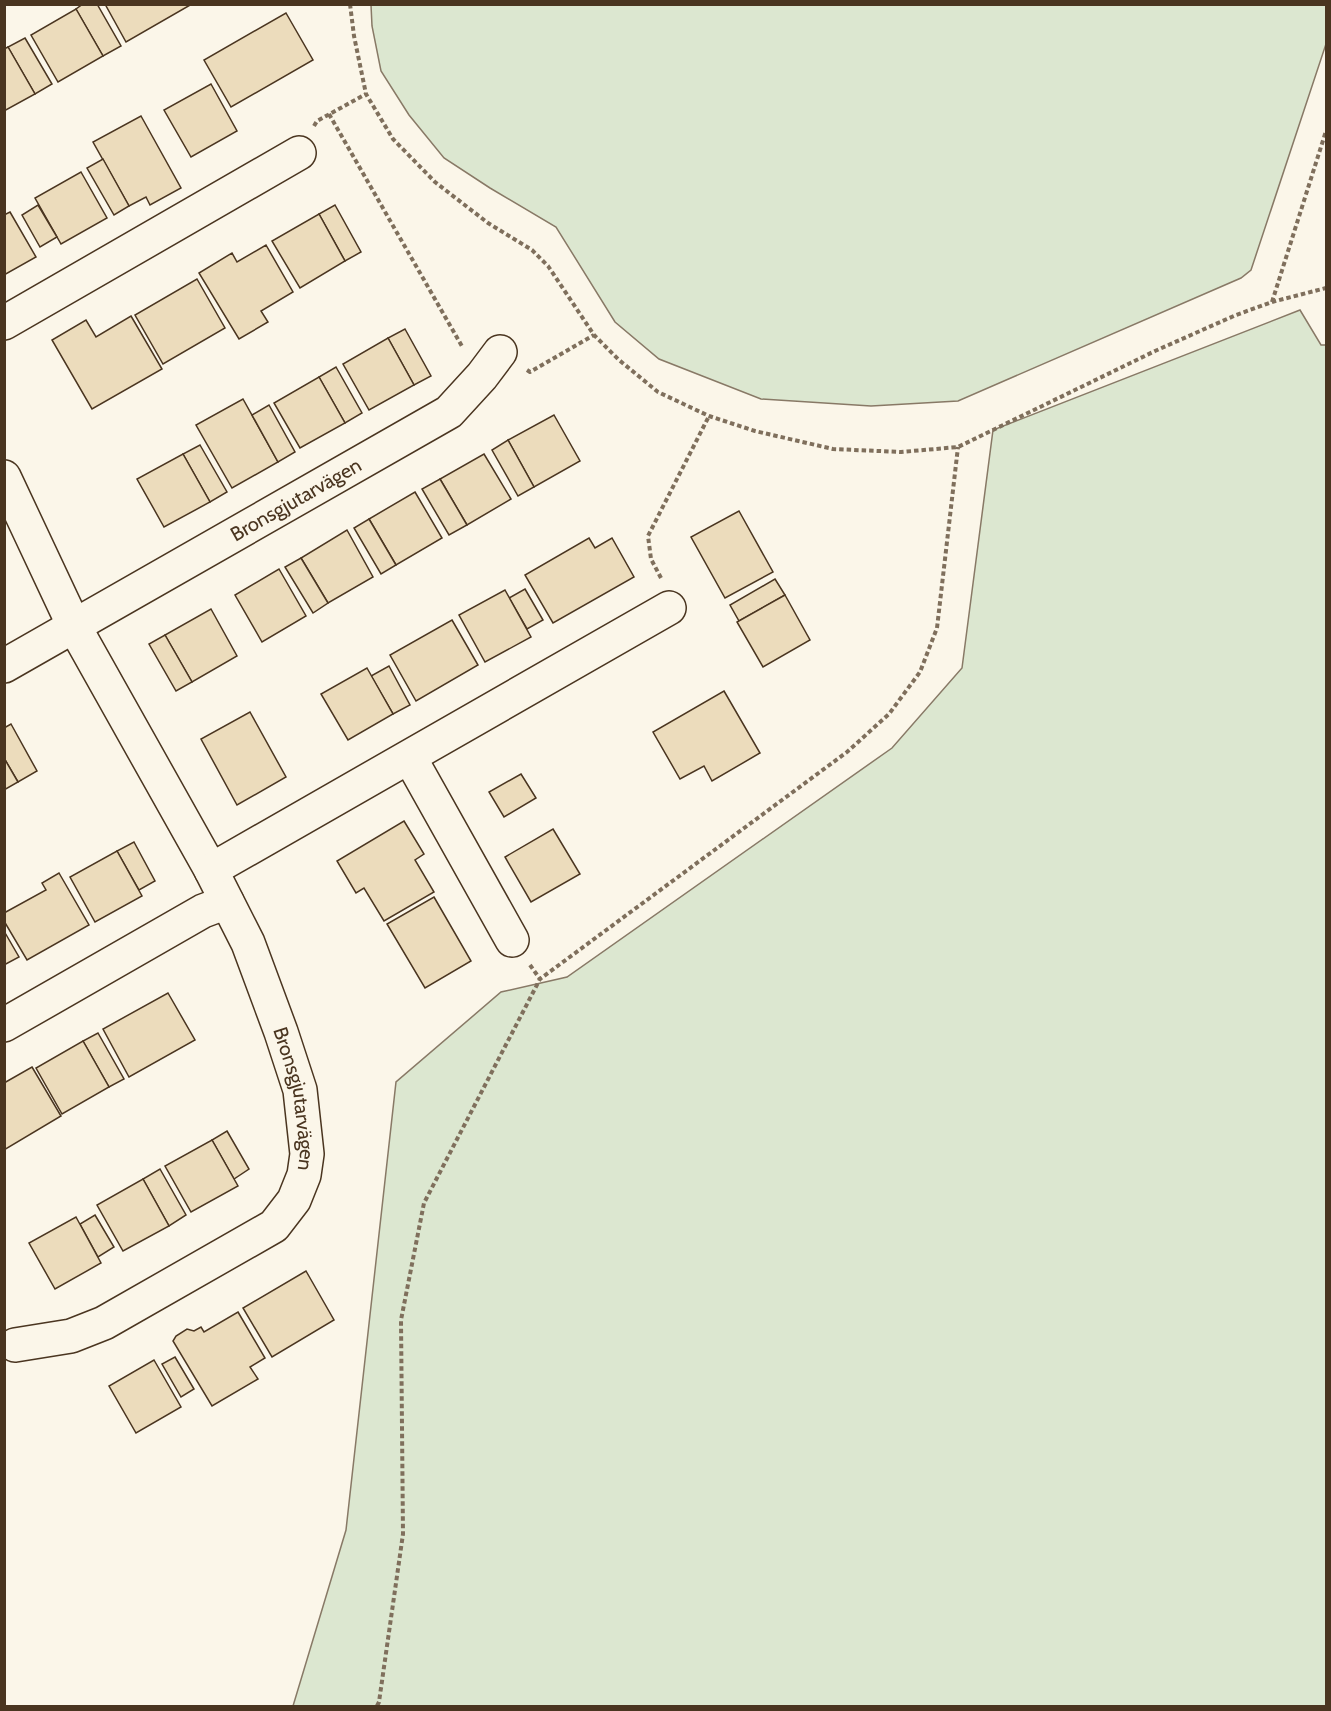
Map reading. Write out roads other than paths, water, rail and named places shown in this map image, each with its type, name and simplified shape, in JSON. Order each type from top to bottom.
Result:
[{"type":"street","points":[[4,323],[299,153]]},
{"type":"street","name":"Bronsgjutarvägen","points":[[4,666],[449,412],[482,376],[500,352]]},
{"type":"street","name":"Bronsgjutarvägen","points":[[4,477],[74,626],[211,870],[248,943],[300,1090],[307,1154],[304,1175],[294,1200],[274,1226],[104,1323],[71,1335],[15,1345]]},
{"type":"street","points":[[211,870],[669,608]]},
{"type":"street","points":[[410,758],[513,940]]},
{"type":"street","points":[[4,1025],[203,911],[227,902]]}]
